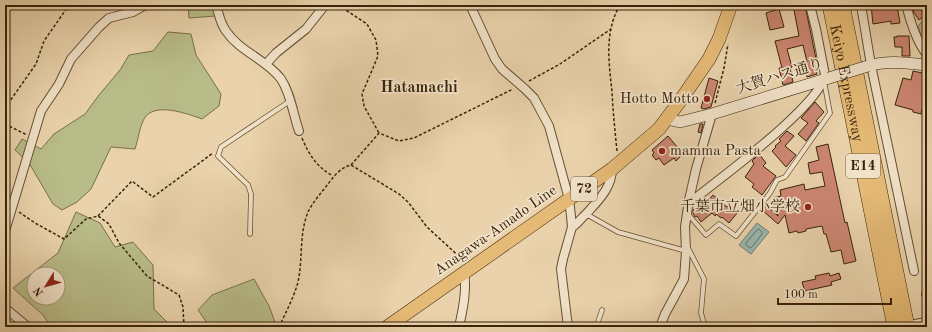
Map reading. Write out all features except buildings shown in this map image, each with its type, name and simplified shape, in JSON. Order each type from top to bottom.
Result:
[{"type":"highway","name":"Keiyo Expressway","points":[[830,5],[895,327]]},
{"type":"highway","name":"Keiyo Expressway","points":[[842,5],[911,326]]},
{"type":"main road","name":"Anagawa-Amado Line","points":[[387,327],[615,166],[650,137],[667,119],[709,59],[731,5]]},
{"type":"street","points":[[5,231],[41,111],[59,84],[71,59],[94,32],[109,18],[133,12],[145,5]]},
{"type":"street","points":[[216,5],[225,30],[233,40],[246,52],[266,64],[281,79],[290,100],[299,131]]},
{"type":"street","points":[[266,64],[276,53],[306,29],[325,5]]},
{"type":"street","points":[[470,5],[495,60],[502,69],[534,98],[549,126],[569,199],[572,227],[561,269],[568,327]]},
{"type":"street","points":[[689,200],[697,197],[771,138],[797,114],[818,90],[826,78],[810,5]]},
{"type":"street","points":[[861,5],[870,65],[914,271]]},
{"type":"street","points":[[906,5],[915,34],[927,55]]},
{"type":"street","name":"大賀ハス通り","points":[[667,119],[680,122],[712,114],[870,65],[896,62],[927,65]]},
{"type":"street","points":[[660,327],[664,314],[684,279],[686,248],[684,227],[686,212],[696,169],[712,114]]},
{"type":"street","points":[[572,227],[576,225],[594,207],[606,189],[615,166]]},
{"type":"street","points":[[459,327],[464,303],[465,280],[468,270]]},
{"type":"street","points":[[5,308],[28,327]]},
{"type":"street","points":[[911,326],[927,322]]},
{"type":"lane","points":[[686,212],[706,235],[719,224],[736,236],[770,193],[777,180],[785,177],[830,113],[826,78]]},
{"type":"lane","points":[[250,234],[251,194],[248,185],[218,156],[221,147],[290,100]]},
{"type":"lane","points":[[586,214],[618,232],[686,248],[692,254],[704,279],[701,313],[705,327]]},
{"type":"lane","points":[[595,327],[602,310]]},
{"type":"path","points":[[5,108],[36,64],[44,41],[69,5]]},
{"type":"path","points":[[338,5],[367,24],[376,40],[378,56],[362,94],[364,106],[379,133],[399,141],[414,138],[521,85],[560,64],[611,29]]},
{"type":"path","points":[[615,166],[609,57],[611,29],[620,5]]},
{"type":"path","points":[[712,114],[724,68],[728,45],[727,35],[723,27]]},
{"type":"path","points":[[5,124],[33,138]]},
{"type":"path","points":[[299,131],[306,149],[313,159],[324,171],[333,177]]},
{"type":"path","points":[[279,327],[288,310],[298,282],[303,230],[309,210],[333,177],[347,166],[351,165],[379,133]]},
{"type":"path","points":[[12,207],[35,224],[64,239],[86,219],[98,216],[132,181],[153,198],[221,147]]},
{"type":"path","points":[[351,165],[399,194],[408,202],[427,227],[468,270]]},
{"type":"path","points":[[98,216],[109,224],[118,243],[147,276],[179,295],[183,307],[184,327]]},
{"type":"green space","points":[[188,5],[220,5],[215,16],[189,18]]},
{"type":"green space","points":[[926,17],[927,34],[922,39],[918,26]]},
{"type":"green space","points":[[168,32],[191,34],[196,55],[221,94],[219,106],[202,119],[172,110],[155,111],[149,114],[144,119],[140,129],[135,149],[111,147],[91,189],[77,202],[62,210],[53,204],[29,163],[15,150],[22,139],[41,149],[54,134],[85,114],[120,70],[129,55],[153,51]]},
{"type":"green space","points":[[76,212],[100,223],[115,247],[133,242],[153,265],[154,309],[172,327],[51,327],[43,315],[33,306],[66,306],[66,266],[41,266],[58,253]]},
{"type":"green space","points":[[26,278],[26,300],[13,288]]},
{"type":"green space","points":[[254,279],[269,306],[277,327],[210,327],[198,310],[212,295]]},
{"type":"water","points":[[757,223],[769,232],[751,254],[739,245]]},
{"type":"place","name":"Hotto Motto","points":[[707,99]]},
{"type":"place","name":"mamma Pasta","points":[[662,151]]},
{"type":"place","name":"千葉市立畑小学校","points":[[808,207]]},
{"type":"district","name":"Hatamachi","points":[[419,88]]}]
